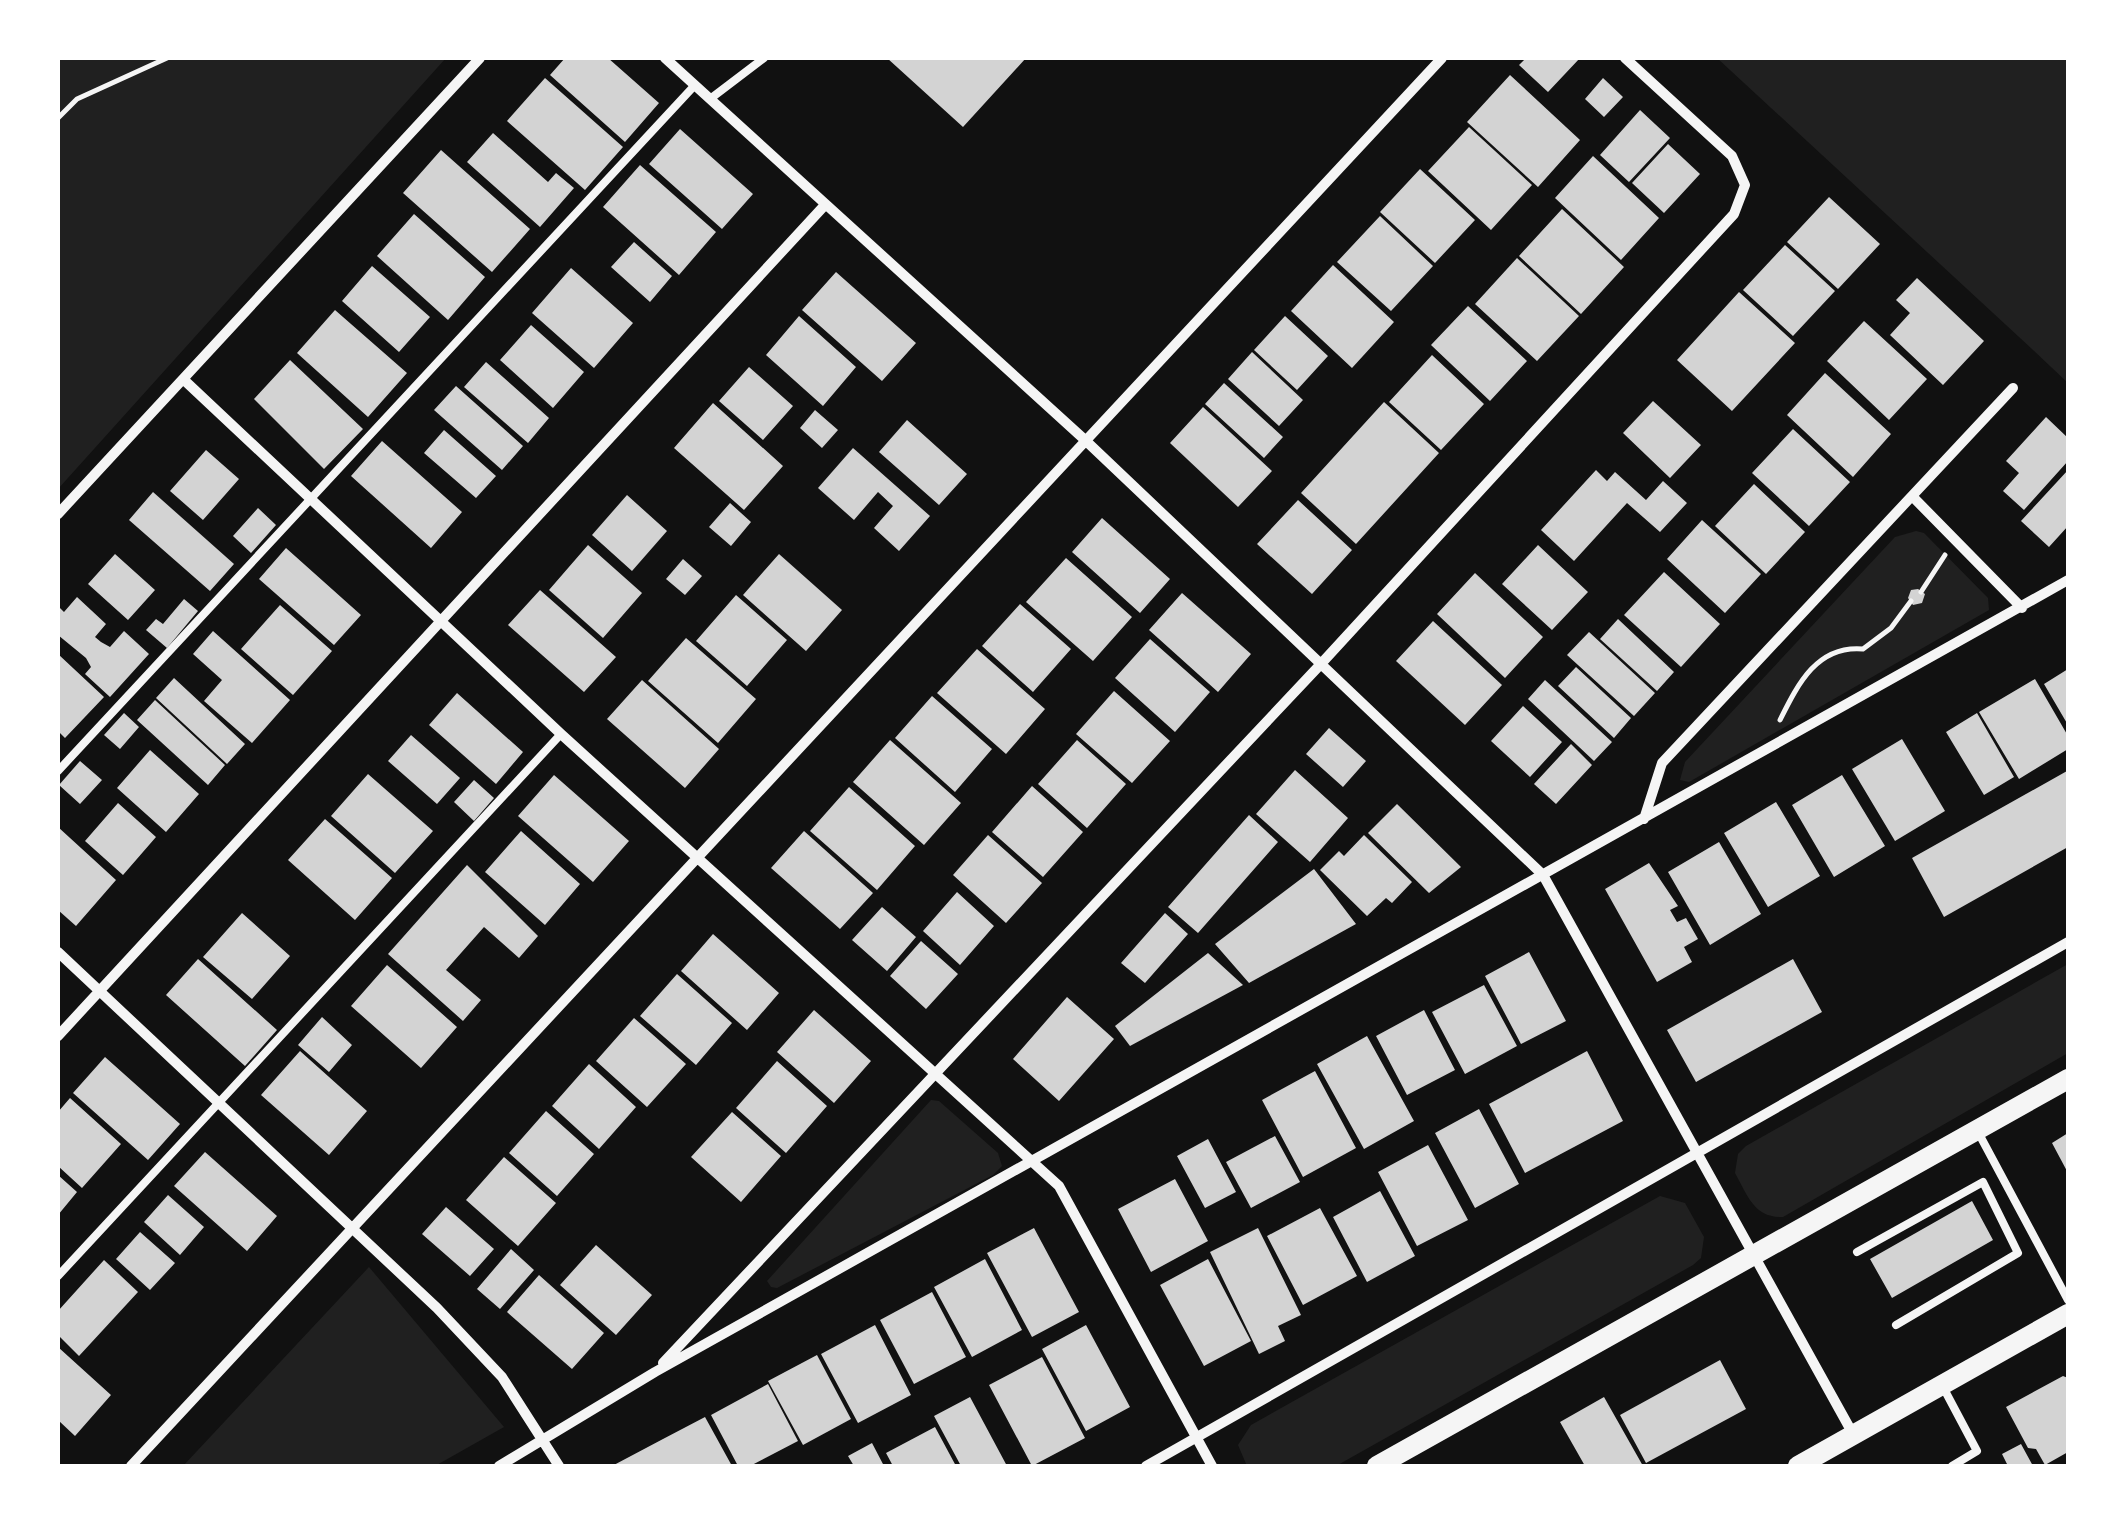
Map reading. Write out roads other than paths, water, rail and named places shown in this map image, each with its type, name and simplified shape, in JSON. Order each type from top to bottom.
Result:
[{"type":"main road","points":[[1377,1466],[2068,1079]]},
{"type":"main road","points":[[1798,1466],[2068,1314]]},
{"type":"street","points":[[58,514],[480,58]]},
{"type":"street","points":[[666,58],[1085,440],[1542,875],[1854,1435]]},
{"type":"street","points":[[131,1466],[1442,58]]},
{"type":"street","points":[[655,1372],[934,1070],[1319,666],[1734,214],[1745,184],[1732,156],[1625,58]]},
{"type":"street","points":[[58,1036],[824,206]]},
{"type":"street","points":[[182,379],[443,619],[561,734],[1059,1186],[1212,1466]]},
{"type":"street","points":[[1644,819],[1662,763],[2013,388]]},
{"type":"street","points":[[1912,496],[2022,608]]},
{"type":"street","points":[[499,1466],[655,1372],[1764,754],[2068,580]]},
{"type":"street","points":[[1146,1466],[2068,942]]},
{"type":"street","points":[[58,952],[216,1106],[352,1228],[502,1377],[558,1466]]},
{"type":"lane","points":[[710,99],[764,58]]},
{"type":"lane","points":[[58,772],[695,85]]},
{"type":"lane","points":[[58,1276],[561,734]]},
{"type":"lane","points":[[1977,1131],[2068,1300]]},
{"type":"lane","points":[[1857,1252],[1984,1182],[2018,1253],[1896,1325]]},
{"type":"lane","points":[[1943,1387],[1977,1451],[1955,1464]]}]
